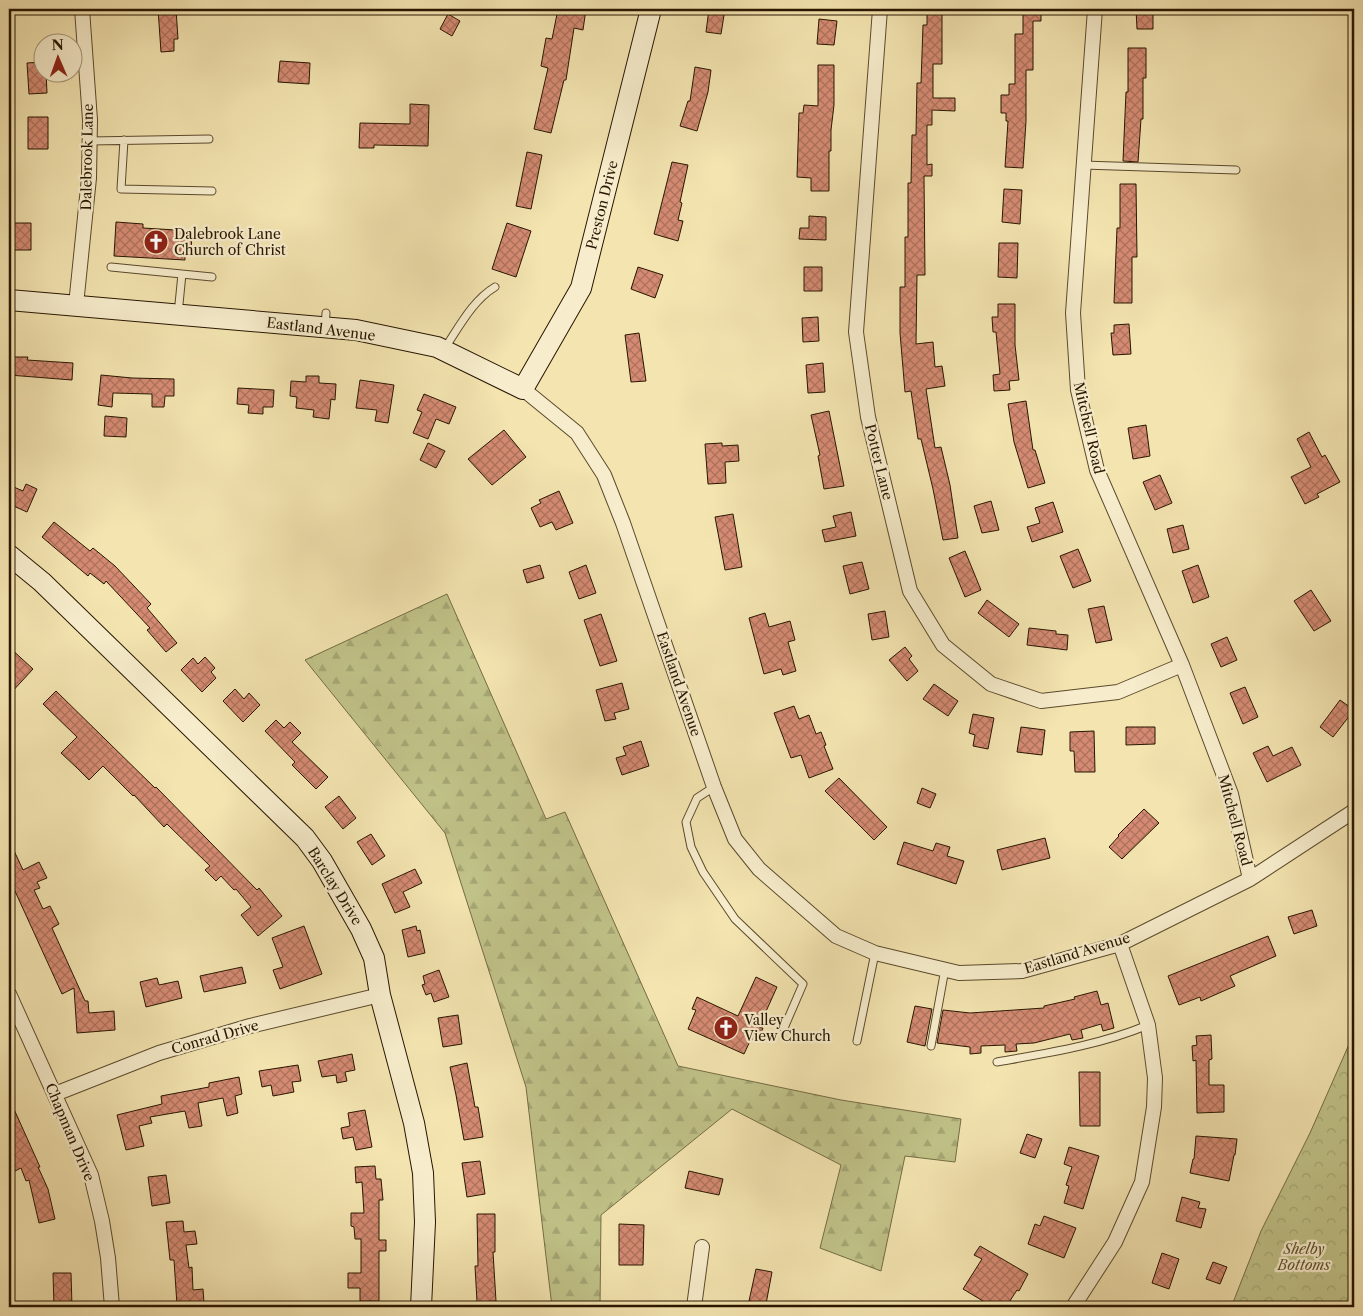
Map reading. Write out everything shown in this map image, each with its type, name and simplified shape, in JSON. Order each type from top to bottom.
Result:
[{"type":"street","name":"Dalebrook Lane","points":[[76,305],[89,178],[90,141],[82,9]]},
{"type":"street","name":"Preston Drive","points":[[524,389],[581,288],[651,9]]},
{"type":"street","name":"Potter Lane","points":[[880,9],[856,332],[868,417],[910,591],[943,645],[991,684],[1041,701],[1118,692],[1182,665]]},
{"type":"street","name":"Mitchell Road","points":[[1094,9],[1074,313],[1078,390],[1097,470],[1182,665],[1231,794],[1250,879]]},
{"type":"street","name":"Eastland Avenue","points":[[9,300],[178,314],[325,320],[356,330],[437,347],[524,389],[577,433],[604,475],[623,523],[714,787],[735,839],[759,869],[836,936],[875,953],[959,973],[1022,971],[1120,944],[1250,879],[1354,811]]},
{"type":"street","name":"Barclay Drive","points":[[9,555],[51,590],[305,838],[322,861],[362,929],[374,958],[380,994],[414,1123],[423,1173],[425,1222],[421,1307]]},
{"type":"street","points":[[1073,1307],[1115,1242],[1142,1182],[1154,1107],[1155,1078],[1148,1025],[1120,944]]},
{"type":"street","name":"Chapman Drive","points":[[9,994],[91,1175],[102,1221],[108,1258],[112,1307]]},
{"type":"street","name":"Conrad Drive","points":[[55,1094],[159,1053],[250,1026],[380,994]]},
{"type":"street","points":[[694,1307],[702,1247]]},
{"type":"lane","points":[[124,140],[121,189],[212,191]]},
{"type":"lane","points":[[90,141],[209,140]]},
{"type":"lane","points":[[1083,165],[1236,170]]},
{"type":"lane","points":[[112,267],[212,277]]},
{"type":"lane","points":[[178,314],[182,274]]},
{"type":"lane","points":[[443,350],[466,316],[488,291],[495,287]]},
{"type":"lane","points":[[714,787],[697,798],[686,822],[691,846],[703,872],[735,919],[803,984],[784,1028]]},
{"type":"lane","points":[[856,1041],[875,953]]},
{"type":"lane","points":[[931,1046],[946,970]]},
{"type":"lane","points":[[997,1062],[1095,1043],[1148,1025]]},
{"type":"green space","points":[[447,594],[546,819],[565,812],[678,1066],[841,1100],[961,1119],[955,1162],[905,1156],[881,1271],[820,1248],[841,1165],[732,1109],[601,1215],[600,1307],[552,1307],[526,1087],[445,833],[305,660]]},
{"type":"green space","name":"Shelby Bottoms","points":[[1354,1033],[1354,1307],[1229,1307],[1234,1300],[1261,1231],[1310,1133]]},
{"type":"building","points":[[158,9],[176,9],[178,39],[174,39],[174,51],[161,52]]},
{"type":"building","points":[[558,9],[586,9],[583,30],[574,28],[566,80],[564,80],[551,133],[534,129],[548,68],[541,66],[546,38],[552,39]]},
{"type":"building","points":[[709,9],[725,9],[721,34],[706,32]]},
{"type":"building","points":[[927,9],[942,9],[942,64],[933,64],[933,98],[955,98],[955,111],[932,110],[932,125],[927,125],[927,165],[932,164],[932,176],[924,176],[925,275],[917,275],[916,344],[933,342],[935,367],[942,366],[945,386],[926,389],[935,448],[941,447],[950,485],[958,538],[943,540],[921,439],[918,439],[911,391],[905,392],[900,333],[900,287],[905,287],[905,237],[908,237],[908,183],[911,183],[912,135],[916,135],[917,83],[921,83],[923,25],[927,25]]},
{"type":"building","points":[[1023,9],[1041,9],[1041,21],[1033,21],[1033,70],[1026,70],[1026,121],[1023,168],[1005,167],[1008,121],[1006,121],[1006,113],[1001,113],[1001,95],[1009,95],[1009,84],[1015,84],[1015,34],[1023,34]]},
{"type":"building","points":[[1136,9],[1153,9],[1153,29],[1137,29]]},
{"type":"building","points":[[448,14],[460,21],[452,36],[440,29]]},
{"type":"building","points":[[819,19],[837,21],[834,45],[817,44]]},
{"type":"building","points":[[1128,48],[1146,48],[1146,78],[1143,78],[1143,119],[1141,119],[1138,162],[1123,161],[1126,92],[1128,92]]},
{"type":"building","points":[[280,61],[310,63],[309,84],[278,82]]},
{"type":"building","points":[[27,63],[32,63],[32,82],[46,82],[47,93],[29,94]]},
{"type":"building","points":[[818,65],[834,65],[834,105],[831,151],[829,151],[829,191],[811,191],[811,178],[797,177],[799,113],[803,113],[804,105],[818,106]]},
{"type":"building","points":[[695,67],[711,70],[708,92],[697,131],[680,126],[688,101],[690,101]]},
{"type":"building","points":[[410,104],[429,105],[428,146],[374,145],[374,148],[359,148],[360,123],[410,124]]},
{"type":"building","points":[[28,117],[48,117],[48,149],[28,149]]},
{"type":"building","points":[[527,152],[542,155],[531,209],[516,206]]},
{"type":"building","points":[[672,162],[688,165],[680,202],[682,203],[678,220],[683,221],[678,241],[654,234]]},
{"type":"building","points":[[1120,184],[1136,184],[1137,257],[1132,257],[1132,303],[1114,303],[1117,228],[1120,228]]},
{"type":"building","points":[[1004,189],[1022,190],[1020,224],[1002,222]]},
{"type":"building","points":[[809,216],[826,217],[826,240],[799,239],[800,228],[809,228]]},
{"type":"building","points":[[116,222],[143,224],[143,228],[192,231],[191,255],[185,255],[185,260],[114,256]]},
{"type":"building","points":[[10,223],[31,223],[31,250],[10,250]]},
{"type":"building","points":[[507,223],[531,231],[516,277],[492,269]]},
{"type":"building","points":[[999,243],[1018,243],[1017,278],[998,277]]},
{"type":"building","points":[[638,267],[663,275],[655,298],[631,289]]},
{"type":"building","points":[[804,267],[822,267],[822,291],[804,291]]},
{"type":"building","points":[[998,304],[1015,304],[1015,345],[1019,380],[1009,381],[1010,390],[994,391],[993,375],[1000,374],[996,332],[993,332],[992,317],[998,317]]},
{"type":"building","points":[[818,317],[819,341],[803,342],[802,318]]},
{"type":"building","points":[[1129,324],[1131,354],[1113,355],[1111,333],[1114,333],[1114,325]]},
{"type":"building","points":[[639,333],[646,381],[631,382],[625,335]]},
{"type":"building","points":[[9,357],[28,357],[27,360],[73,363],[72,380],[9,375]]},
{"type":"building","points":[[823,363],[825,392],[808,393],[806,365]]},
{"type":"building","points":[[101,375],[174,379],[174,396],[165,396],[164,407],[152,407],[152,394],[113,393],[112,407],[98,405]]},
{"type":"building","points":[[306,376],[319,376],[319,383],[336,384],[335,400],[331,399],[329,419],[313,417],[314,410],[296,408],[297,397],[290,396],[291,381],[306,382]]},
{"type":"building","points":[[360,380],[394,385],[388,423],[375,421],[377,410],[356,408]]},
{"type":"building","points":[[238,388],[274,390],[273,407],[263,407],[263,414],[248,413],[249,405],[237,404]]},
{"type":"building","points":[[424,394],[456,407],[449,424],[436,419],[428,439],[413,433],[422,412],[417,410]]},
{"type":"building","points":[[1026,401],[1033,450],[1035,450],[1045,483],[1028,488],[1014,442],[1008,404]]},
{"type":"building","points":[[829,411],[844,486],[824,489],[818,456],[820,455],[811,415]]},
{"type":"building","points":[[105,416],[127,418],[126,437],[104,436]]},
{"type":"building","points":[[1146,425],[1150,456],[1133,459],[1128,428]]},
{"type":"building","points":[[504,430],[526,457],[492,485],[468,459]]},
{"type":"building","points":[[1309,432],[1322,457],[1325,455],[1340,482],[1317,494],[1319,497],[1305,504],[1291,477],[1311,467],[1297,439]]},
{"type":"building","points":[[428,443],[445,451],[436,468],[420,460]]},
{"type":"building","points":[[722,443],[722,446],[738,445],[739,461],[725,462],[726,483],[708,484],[705,444]]},
{"type":"building","points":[[1160,475],[1172,503],[1155,510],[1143,482]]},
{"type":"building","points":[[26,484],[37,489],[27,512],[9,504],[9,485],[23,491]]},
{"type":"building","points":[[559,491],[573,523],[556,530],[552,522],[540,527],[531,508],[541,503],[539,500]]},
{"type":"building","points":[[991,501],[999,530],[982,533],[974,506]]},
{"type":"building","points":[[1053,502],[1063,532],[1032,542],[1027,527],[1040,523],[1035,508]]},
{"type":"building","points":[[851,512],[856,536],[825,542],[822,530],[836,527],[833,516]]},
{"type":"building","points":[[733,514],[742,567],[725,570],[715,517]]},
{"type":"building","points":[[54,522],[90,551],[93,548],[115,566],[151,604],[147,608],[177,643],[166,652],[147,630],[150,628],[106,581],[104,584],[90,573],[88,576],[42,537]]},
{"type":"building","points":[[1183,525],[1189,549],[1173,553],[1167,529]]},
{"type":"building","points":[[1078,549],[1091,581],[1073,588],[1060,556]]},
{"type":"building","points":[[965,551],[981,590],[965,597],[949,558]]},
{"type":"building","points":[[862,562],[869,589],[850,594],[843,566]]},
{"type":"building","points":[[540,565],[544,578],[527,583],[523,570]]},
{"type":"building","points":[[586,565],[596,593],[579,599],[569,572]]},
{"type":"building","points":[[1198,565],[1209,597],[1193,603],[1182,571]]},
{"type":"building","points":[[1311,590],[1331,621],[1314,631],[1294,601]]},
{"type":"building","points":[[987,600],[1019,624],[1009,637],[978,613]]},
{"type":"building","points":[[1104,606],[1112,640],[1096,643],[1088,609]]},
{"type":"building","points":[[885,611],[889,637],[872,640],[868,614]]},
{"type":"building","points":[[765,613],[769,627],[790,621],[795,640],[788,642],[796,671],[783,675],[781,669],[764,674],[749,618]]},
{"type":"building","points":[[601,614],[617,661],[600,666],[584,620]]},
{"type":"building","points":[[1029,628],[1056,631],[1056,634],[1068,635],[1067,650],[1027,645]]},
{"type":"building","points":[[1227,637],[1237,660],[1221,667],[1211,644]]},
{"type":"building","points":[[9,647],[33,669],[9,695]]},
{"type":"building","points":[[905,647],[912,656],[909,659],[918,671],[907,681],[889,660]]},
{"type":"building","points":[[205,657],[215,668],[211,672],[216,678],[202,692],[181,670],[193,658],[198,664]]},
{"type":"building","points":[[622,683],[629,709],[614,713],[616,719],[605,721],[596,690]]},
{"type":"building","points":[[934,684],[958,701],[948,716],[923,699]]},
{"type":"building","points":[[1245,687],[1258,717],[1243,724],[1230,693]]},
{"type":"building","points":[[235,689],[244,699],[249,693],[260,705],[243,722],[223,701]]},
{"type":"building","points":[[56,691],[156,787],[257,890],[259,888],[282,916],[258,936],[241,915],[251,907],[236,889],[234,890],[221,876],[216,881],[205,870],[210,866],[167,824],[164,827],[103,766],[89,780],[61,753],[77,737],[43,704]]},
{"type":"building","points":[[1340,700],[1354,710],[1333,737],[1320,727]]},
{"type":"building","points":[[794,706],[799,719],[809,715],[816,734],[821,732],[833,769],[809,778],[801,755],[791,758],[774,713]]},
{"type":"building","points":[[973,714],[994,718],[988,749],[973,746],[975,735],[969,733]]},
{"type":"building","points":[[276,720],[284,728],[290,722],[301,733],[292,742],[328,777],[316,789],[292,765],[295,762],[265,731]]},
{"type":"building","points":[[1021,727],[1045,730],[1042,755],[1017,752]]},
{"type":"building","points":[[1126,727],[1155,727],[1155,744],[1126,745]]},
{"type":"building","points":[[1094,731],[1095,772],[1075,772],[1074,751],[1070,751],[1070,732]]},
{"type":"building","points":[[641,741],[649,766],[622,775],[616,758],[626,755],[623,747]]},
{"type":"building","points":[[1268,746],[1273,756],[1292,747],[1301,765],[1267,782],[1253,753]]},
{"type":"building","points":[[839,778],[887,827],[874,840],[825,791]]},
{"type":"building","points":[[922,788],[936,794],[930,808],[917,803]]},
{"type":"building","points":[[339,796],[356,818],[343,829],[325,807]]},
{"type":"building","points":[[1144,809],[1159,823],[1122,859],[1109,847],[1118,835]]},
{"type":"building","points":[[371,834],[385,856],[372,865],[357,842]]},
{"type":"building","points":[[1045,838],[1050,858],[1002,870],[997,850]]},
{"type":"building","points":[[9,840],[23,870],[39,862],[47,878],[37,882],[40,888],[34,890],[43,909],[50,906],[59,924],[52,928],[85,1001],[88,1001],[89,1013],[114,1011],[115,1030],[77,1033],[74,988],[62,994],[9,878]]},
{"type":"building","points":[[904,842],[933,851],[936,843],[950,847],[947,856],[964,861],[956,884],[897,864]]},
{"type":"building","points":[[415,869],[422,883],[403,892],[410,907],[395,913],[382,884]]},
{"type":"building","points":[[1312,910],[1317,926],[1294,934],[1288,917]]},
{"type":"building","points":[[304,926],[322,974],[280,989],[273,970],[283,967],[272,938]]},
{"type":"building","points":[[416,926],[417,931],[420,930],[425,953],[408,957],[402,930]]},
{"type":"building","points":[[1268,936],[1276,956],[1230,976],[1235,986],[1201,1001],[1200,997],[1179,1005],[1168,976]]},
{"type":"building","points":[[242,967],[246,983],[204,992],[200,976]]},
{"type":"building","points":[[439,970],[449,997],[434,1002],[431,993],[426,995],[422,985],[425,984],[423,976]]},
{"type":"building","points":[[756,977],[777,987],[759,1027],[763,1028],[757,1042],[751,1039],[744,1054],[688,1029],[696,1010],[692,1009],[697,997],[738,1016]]},
{"type":"building","points":[[157,978],[159,985],[178,981],[182,998],[146,1007],[140,982]]},
{"type":"building","points":[[1097,991],[1101,1005],[1108,1003],[1114,1028],[1103,1031],[1101,1024],[1081,1030],[1083,1038],[1072,1040],[1070,1034],[1034,1043],[1016,1044],[1017,1051],[1005,1052],[1005,1045],[981,1046],[981,1053],[970,1054],[970,1047],[937,1043],[943,1010],[970,1013],[1044,1008],[1044,1006],[1075,999],[1074,997]]},
{"type":"building","points":[[915,1006],[932,1009],[925,1046],[907,1042]]},
{"type":"building","points":[[458,1015],[462,1044],[443,1047],[438,1018]]},
{"type":"building","points":[[1211,1035],[1212,1059],[1209,1060],[1209,1085],[1224,1085],[1224,1112],[1197,1113],[1196,1060],[1193,1061],[1192,1046],[1197,1045],[1196,1036]]},
{"type":"building","points":[[352,1054],[355,1070],[345,1072],[347,1081],[337,1083],[336,1075],[322,1077],[318,1061]]},
{"type":"building","points":[[467,1063],[483,1137],[464,1140],[450,1067]]},
{"type":"building","points":[[298,1065],[301,1081],[292,1082],[294,1092],[273,1096],[271,1085],[262,1087],[259,1071]]},
{"type":"building","points":[[1079,1072],[1100,1072],[1100,1126],[1080,1126]]},
{"type":"building","points":[[239,1077],[242,1094],[235,1096],[238,1113],[227,1116],[223,1098],[198,1103],[202,1126],[189,1128],[185,1111],[150,1117],[152,1123],[139,1126],[144,1146],[126,1150],[117,1115],[162,1104],[161,1096],[209,1087],[209,1083]]},
{"type":"building","points":[[9,1098],[40,1167],[38,1167],[48,1189],[55,1219],[39,1223],[29,1180],[26,1181],[21,1168],[13,1172],[9,1162]]},
{"type":"building","points":[[365,1110],[372,1147],[356,1150],[353,1137],[343,1139],[341,1128],[350,1126],[348,1113]]},
{"type":"building","points":[[1027,1134],[1042,1139],[1035,1158],[1020,1153]]},
{"type":"building","points":[[1196,1136],[1237,1139],[1229,1181],[1190,1173],[1194,1159]]},
{"type":"building","points":[[1069,1147],[1099,1156],[1083,1209],[1064,1203],[1069,1186],[1066,1185],[1072,1167],[1064,1164]]},
{"type":"building","points":[[480,1161],[485,1194],[467,1197],[462,1163]]},
{"type":"building","points":[[375,1166],[376,1179],[381,1179],[383,1200],[379,1200],[379,1240],[386,1240],[386,1251],[379,1251],[379,1301],[360,1301],[360,1288],[348,1288],[348,1273],[361,1273],[361,1239],[355,1239],[354,1227],[351,1226],[351,1213],[364,1213],[362,1182],[356,1183],[355,1167]]},
{"type":"building","points":[[689,1171],[723,1179],[719,1195],[685,1188]]},
{"type":"building","points":[[166,1175],[170,1203],[152,1206],[148,1177]]},
{"type":"building","points":[[1182,1197],[1200,1202],[1198,1208],[1206,1209],[1201,1228],[1176,1221]]},
{"type":"building","points":[[477,1214],[495,1214],[495,1252],[493,1252],[496,1301],[477,1302],[475,1266],[478,1266]]},
{"type":"building","points":[[1044,1216],[1076,1228],[1064,1258],[1028,1244],[1035,1224],[1040,1226]]},
{"type":"building","points":[[183,1221],[184,1232],[195,1231],[197,1244],[186,1245],[189,1268],[192,1267],[193,1290],[203,1289],[204,1303],[177,1305],[174,1260],[170,1260],[166,1222]]},
{"type":"building","points":[[619,1224],[644,1225],[643,1265],[619,1265]]},
{"type":"building","points":[[980,1246],[1028,1274],[1019,1291],[1017,1290],[1006,1307],[993,1307],[963,1289],[982,1259],[974,1255]]},
{"type":"building","points":[[1162,1253],[1179,1259],[1169,1289],[1152,1283]]},
{"type":"building","points":[[1213,1262],[1227,1267],[1220,1284],[1206,1279]]},
{"type":"building","points":[[756,1269],[772,1272],[766,1304],[749,1301]]},
{"type":"building","points":[[53,1273],[71,1273],[72,1307],[54,1307]]},
{"type":"place","name":"Dalebrook Lane Church of Christ","points":[[156,242]]},
{"type":"place","name":"Valley View Church","points":[[726,1028]]}]
